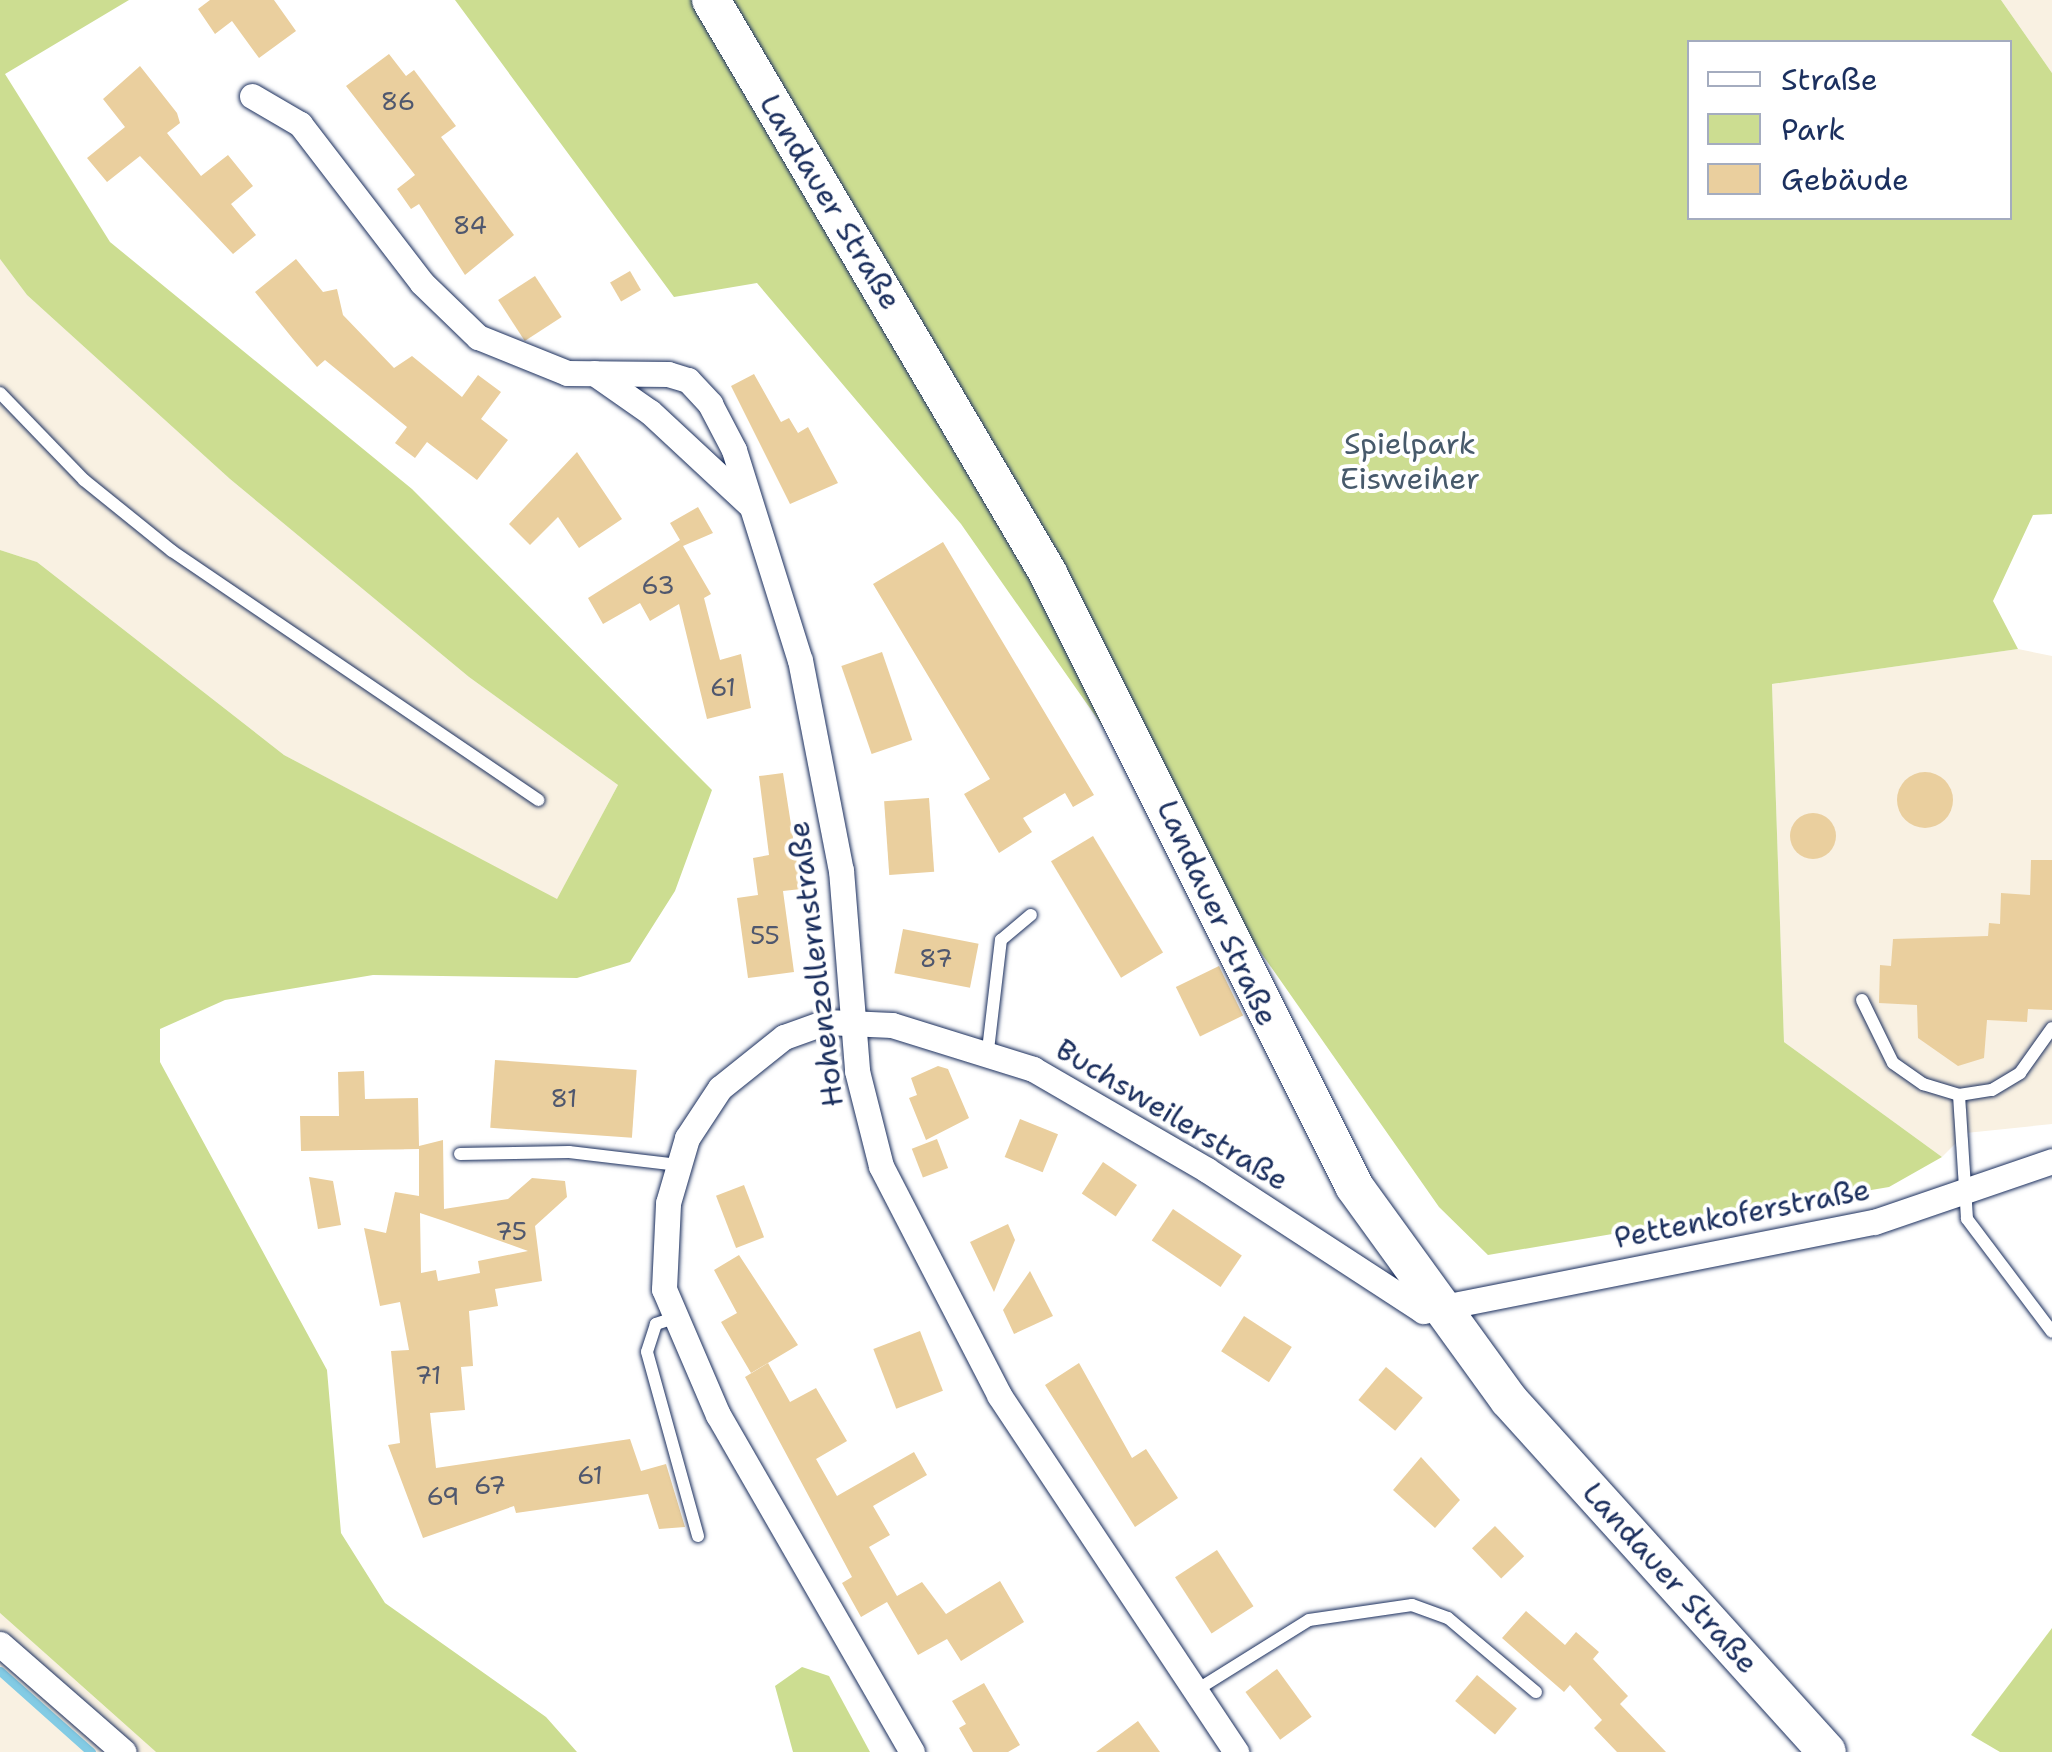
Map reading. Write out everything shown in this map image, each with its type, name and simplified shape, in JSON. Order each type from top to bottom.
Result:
[{"type":"main road","name":"Landauer Straße","points":[[711,0],[1048,572],[1310,1105],[1440,1310],[1509,1400],[1827,1752]]},
{"type":"street","name":"Hohenzollernstraße","points":[[252,96],[300,124],[422,283],[478,337],[525,360],[594,373],[641,370],[700,390],[754,510],[823,768],[864,1109],[913,1240],[1010,1411],[1236,1752]]},
{"type":"street","name":"Hohenzollernstraße","points":[[594,373],[650,412],[754,510]]},
{"type":"street","name":"Buchsweilerstraße","points":[[912,1752],[671,1319],[662,1257],[678,1165],[702,1110],[741,1067],[808,1026],[854,1021],[988,1050],[1110,1110],[1410,1307],[1440,1310]]},
{"type":"street","name":"Pettenkoferstraße","points":[[1440,1310],[1874,1222],[1960,1197],[2052,1161]]},
{"type":"street","points":[[0,1644],[124,1752]]},
{"type":"lane","points":[[0,394],[84,480],[172,552],[538,800]]},
{"type":"lane","points":[[988,1050],[1001,940],[1031,915]]},
{"type":"lane","points":[[1862,1000],[1893,1063],[1923,1084],[1960,1094],[1992,1090],[2020,1073],[2052,1028]]},
{"type":"lane","points":[[1960,1094],[1966,1133],[1960,1197],[1978,1238],[2052,1332]]},
{"type":"lane","points":[[460,1154],[569,1152],[678,1165]]},
{"type":"lane","points":[[671,1319],[656,1324],[647,1352],[698,1536]]},
{"type":"lane","points":[[1194,1692],[1309,1620],[1412,1605],[1448,1618],[1536,1692]]},
{"type":"shaded area","points":[[2001,0],[2052,0],[2052,73]]},
{"type":"shaded area","points":[[0,259],[27,295],[230,479],[469,677],[618,785],[557,900],[284,755],[37,562],[0,550]]},
{"type":"shaded area","points":[[2018,649],[2052,656],[2052,1124],[1966,1133],[1942,1157],[1784,1042],[1772,684]]},
{"type":"shaded area","points":[[0,1613],[156,1752],[0,1752]]},
{"type":"green space","points":[[0,0],[129,0],[5,74],[110,242],[412,489],[712,790],[675,891],[630,962],[577,978],[373,975],[225,1000],[160,1029],[160,1062],[327,1370],[341,1533],[385,1603],[546,1717],[577,1752],[156,1752],[0,1613],[0,550],[37,562],[284,755],[557,899],[618,785],[469,677],[230,479],[27,295],[0,259]]},
{"type":"green space","name":"Spielpark Eisweiher","points":[[455,0],[2001,0],[2052,73],[2052,514],[2033,515],[1993,601],[2018,649],[1772,684],[1784,1042],[1942,1157],[1889,1187],[1488,1255],[1439,1207],[961,524],[757,283],[674,297]]},
{"type":"green space","points":[[2052,1628],[2052,1752],[2000,1752],[1971,1735]]},
{"type":"green space","points":[[802,1667],[829,1676],[870,1752],[793,1752],[775,1686]]},
{"type":"building","points":[[210,0],[274,0],[296,31],[259,58],[232,21],[215,34],[198,9]]},
{"type":"building","points":[[389,54],[406,76],[414,70],[456,126],[441,137],[514,235],[465,275],[419,204],[411,209],[397,189],[415,175],[346,86]]},
{"type":"building","points":[[140,66],[177,113],[180,123],[167,133],[201,176],[228,155],[253,186],[231,204],[256,235],[233,254],[140,156],[107,182],[87,158],[125,127],[103,99]]},
{"type":"building","points":[[296,259],[323,292],[337,289],[343,315],[394,368],[412,356],[462,397],[478,375],[501,392],[481,419],[508,440],[477,480],[427,442],[415,458],[395,443],[407,427],[325,360],[317,367],[293,339],[255,292]]},
{"type":"building","points":[[630,271],[641,290],[621,302],[610,282]]},
{"type":"building","points":[[535,276],[562,317],[525,341],[498,300]]},
{"type":"building","points":[[754,374],[781,422],[789,418],[798,433],[808,427],[838,483],[790,504],[731,386]]},
{"type":"building","points":[[577,452],[622,519],[579,548],[558,517],[530,545],[509,524]]},
{"type":"building","points":[[698,507],[713,533],[683,546],[711,594],[704,598],[720,660],[741,654],[751,708],[707,719],[679,604],[650,621],[640,603],[603,624],[588,598],[680,540],[670,523]]},
{"type":"building","points":[[943,542],[1094,795],[1073,807],[1065,793],[1023,818],[1032,832],[999,853],[964,794],[990,779],[873,584]]},
{"type":"building","points":[[882,652],[912,740],[872,754],[841,666]]},
{"type":"building","points":[[1925,772],[1945,780],[1953,800],[1945,820],[1925,828],[1905,820],[1897,800],[1905,780]]},
{"type":"building","points":[[783,773],[801,889],[783,891],[794,972],[748,978],[737,898],[758,895],[753,858],[769,855],[759,776]]},
{"type":"building","points":[[929,798],[934,872],[889,875],[884,801]]},
{"type":"building","points":[[1813,813],[1829,820],[1836,836],[1829,852],[1813,859],[1797,852],[1790,836],[1797,820]]},
{"type":"building","points":[[1093,836],[1163,953],[1121,978],[1051,861]]},
{"type":"building","points":[[2031,860],[2052,860],[2052,1010],[2028,1009],[2027,1022],[1987,1020],[1984,1058],[1958,1066],[1918,1038],[1917,1005],[1879,1003],[1880,965],[1891,966],[1893,939],[1988,936],[1989,923],[2000,924],[2001,893],[2030,895]]},
{"type":"building","points":[[903,929],[979,944],[970,988],[894,973]]},
{"type":"building","points":[[1219,966],[1243,1015],[1200,1036],[1176,987]]},
{"type":"building","points":[[495,1060],[637,1070],[632,1138],[490,1128]]},
{"type":"building","points":[[938,1066],[948,1069],[969,1118],[926,1140],[909,1098],[917,1095],[911,1078]]},
{"type":"building","points":[[364,1071],[365,1099],[418,1098],[419,1146],[443,1140],[444,1209],[508,1199],[532,1178],[565,1181],[567,1197],[535,1226],[542,1281],[495,1289],[498,1306],[469,1311],[473,1366],[461,1367],[465,1410],[430,1413],[436,1468],[630,1439],[641,1471],[666,1464],[685,1527],[659,1529],[648,1494],[516,1513],[514,1506],[423,1538],[388,1445],[400,1443],[391,1351],[409,1350],[400,1302],[380,1306],[364,1228],[386,1233],[395,1192],[419,1196],[419,1149],[301,1151],[300,1116],[339,1116],[338,1072]],"holes":[[[420,1213],[528,1251],[478,1261],[480,1273],[438,1281],[436,1270],[421,1273]]]},
{"type":"building","points":[[1020,1119],[1058,1134],[1043,1172],[1005,1157]]},
{"type":"building","points":[[937,1139],[948,1168],[923,1178],[912,1149]]},
{"type":"building","points":[[1103,1162],[1137,1185],[1116,1216],[1082,1194]]},
{"type":"building","points":[[309,1177],[333,1181],[341,1225],[318,1229]]},
{"type":"building","points":[[744,1185],[764,1237],[736,1248],[716,1196]]},
{"type":"building","points":[[1173,1209],[1242,1255],[1221,1287],[1152,1241]]},
{"type":"building","points":[[1008,1224],[1015,1240],[994,1292],[970,1242]]},
{"type":"building","points":[[739,1255],[798,1345],[751,1373],[721,1322],[737,1313],[714,1270]]},
{"type":"building","points":[[1030,1271],[1053,1316],[1014,1334],[1003,1310]]},
{"type":"building","points":[[1244,1316],[1292,1347],[1269,1382],[1221,1351]]},
{"type":"building","points":[[920,1331],[943,1391],[896,1409],[873,1349]]},
{"type":"building","points":[[768,1363],[790,1402],[816,1388],[847,1441],[816,1459],[837,1496],[914,1452],[927,1475],[873,1506],[890,1535],[869,1547],[897,1596],[922,1582],[946,1614],[1000,1581],[1024,1622],[961,1661],[947,1639],[918,1655],[887,1602],[861,1617],[842,1583],[852,1577],[745,1377]]},
{"type":"building","points":[[1079,1363],[1132,1458],[1146,1449],[1178,1498],[1135,1527],[1045,1385]]},
{"type":"building","points":[[1386,1367],[1423,1398],[1395,1431],[1358,1400]]},
{"type":"building","points":[[1421,1457],[1460,1500],[1435,1528],[1393,1490]]},
{"type":"building","points":[[1495,1526],[1524,1556],[1501,1578],[1472,1548]]},
{"type":"building","points":[[1217,1550],[1253,1606],[1212,1633],[1175,1577]]},
{"type":"building","points":[[1526,1611],[1565,1645],[1576,1632],[1599,1652],[1593,1659],[1628,1696],[1620,1704],[1666,1752],[1617,1752],[1594,1728],[1602,1720],[1570,1685],[1564,1692],[1502,1638]]},
{"type":"building","points":[[1277,1669],[1312,1717],[1280,1740],[1245,1692]]},
{"type":"building","points":[[1477,1675],[1517,1708],[1495,1734],[1455,1701]]},
{"type":"building","points":[[984,1683],[1020,1745],[1008,1752],[973,1752],[959,1728],[966,1724],[952,1701]]},
{"type":"building","points":[[1138,1721],[1160,1752],[1096,1752]]},
{"type":"waterway","points":[[0,1671],[91,1752]]}]
